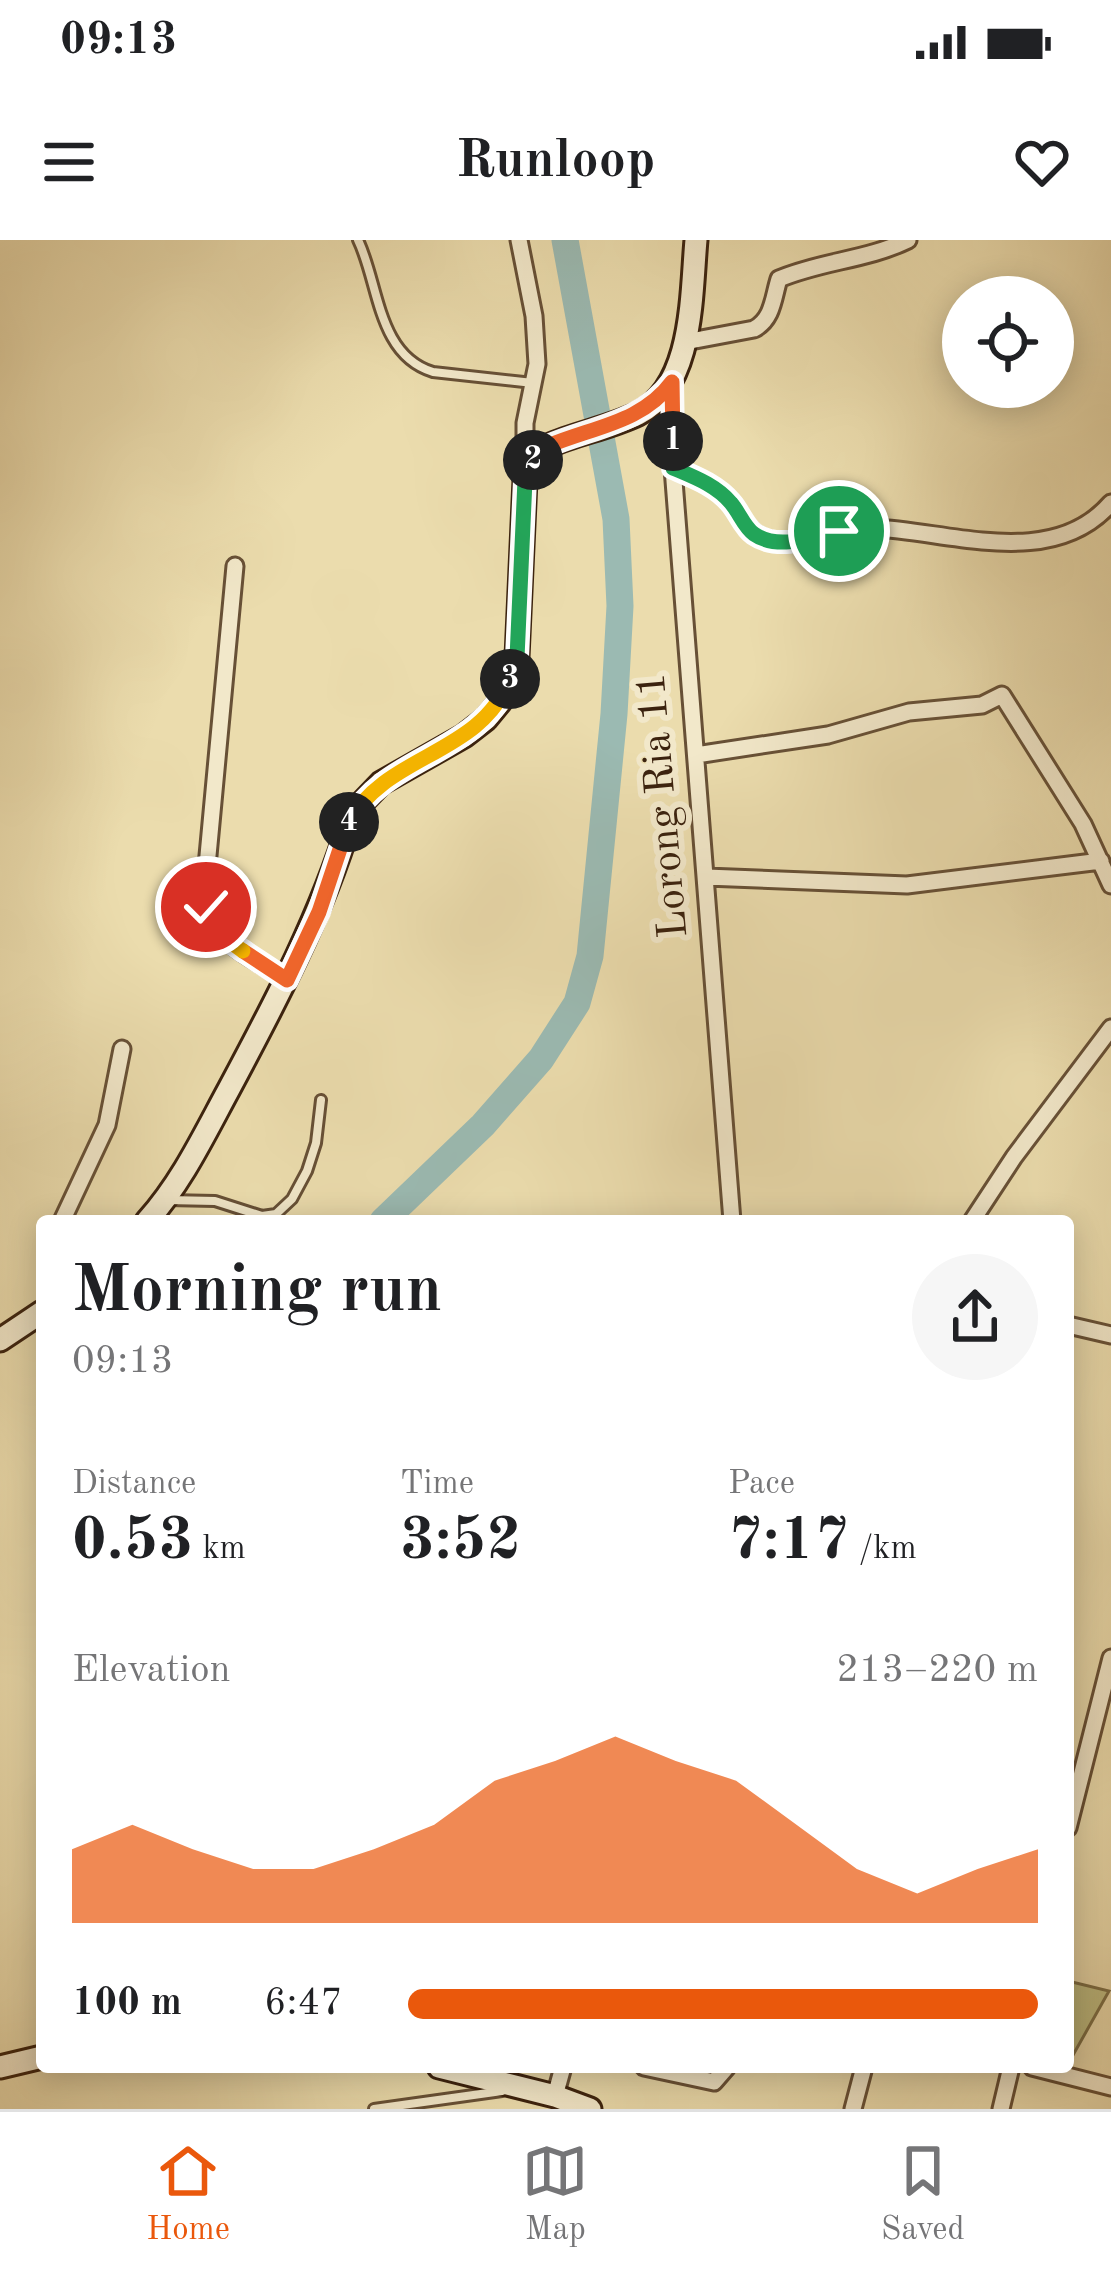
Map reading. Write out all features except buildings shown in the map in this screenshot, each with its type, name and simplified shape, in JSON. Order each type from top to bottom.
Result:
[{"type":"street","points":[[152,1215],[199,1146],[287,980],[319,912],[357,808],[381,783],[464,736],[486,718],[500,702],[517,658],[525,423],[538,364],[519,240]]},
{"type":"street","points":[[525,480],[538,452],[649,408],[672,382],[685,342],[696,240]]},
{"type":"street","points":[[685,342],[761,325],[773,305],[779,279],[908,240]]},
{"type":"street","name":"Lorong Ria 11","points":[[672,382],[673,468],[731,1215]]},
{"type":"street","points":[[673,468],[712,486],[752,533],[780,542],[873,528],[977,542],[1056,538],[1101,515],[1111,503]]},
{"type":"street","points":[[235,566],[206,907],[222,938],[287,980]]},
{"type":"street","points":[[695,755],[828,735],[909,712],[982,705],[1002,695],[1072,805],[1111,885]]},
{"type":"street","points":[[706,877],[907,885],[1101,861]]},
{"type":"street","points":[[976,1215],[1111,1028]]},
{"type":"street","points":[[65,1215],[106,1125],[122,1049]]},
{"type":"street","points":[[0,1340],[36,1316]]},
{"type":"street","points":[[1074,1326],[1111,1335]]},
{"type":"street","points":[[1074,1803],[1111,1658]]},
{"type":"street","points":[[1074,1751],[1086,1754]]},
{"type":"street","points":[[0,2067],[36,2058]]},
{"type":"street","points":[[462,2073],[590,2109]]},
{"type":"street","points":[[555,2096],[561,2073]]},
{"type":"street","points":[[672,2073],[714,2082],[722,2073]]},
{"type":"street","points":[[853,2109],[862,2073]]},
{"type":"street","points":[[1000,2109],[1009,2073]]},
{"type":"street","points":[[1056,2073],[1111,2087]]},
{"type":"lane","points":[[358,240],[378,310],[418,367],[534,383]]},
{"type":"lane","points":[[270,1215],[292,1199],[308,1171],[321,1100]]},
{"type":"lane","points":[[165,1200],[215,1201],[259,1215]]},
{"type":"lane","points":[[374,2109],[521,2088]]},
{"type":"shaded area","points":[[1074,1982],[1109,1991],[1074,2053]]},
{"type":"waterway","points":[[389,1215],[483,1125],[541,1059],[577,1003],[590,956],[620,606],[616,519],[565,240]]},
{"type":"route","points":[[206,907],[222,938],[287,980],[319,912],[357,808],[381,783],[464,736],[500,702],[517,658],[525,480],[538,452],[649,408],[672,382],[673,468],[712,486],[752,533],[766,539],[800,540],[839,531]]}]
